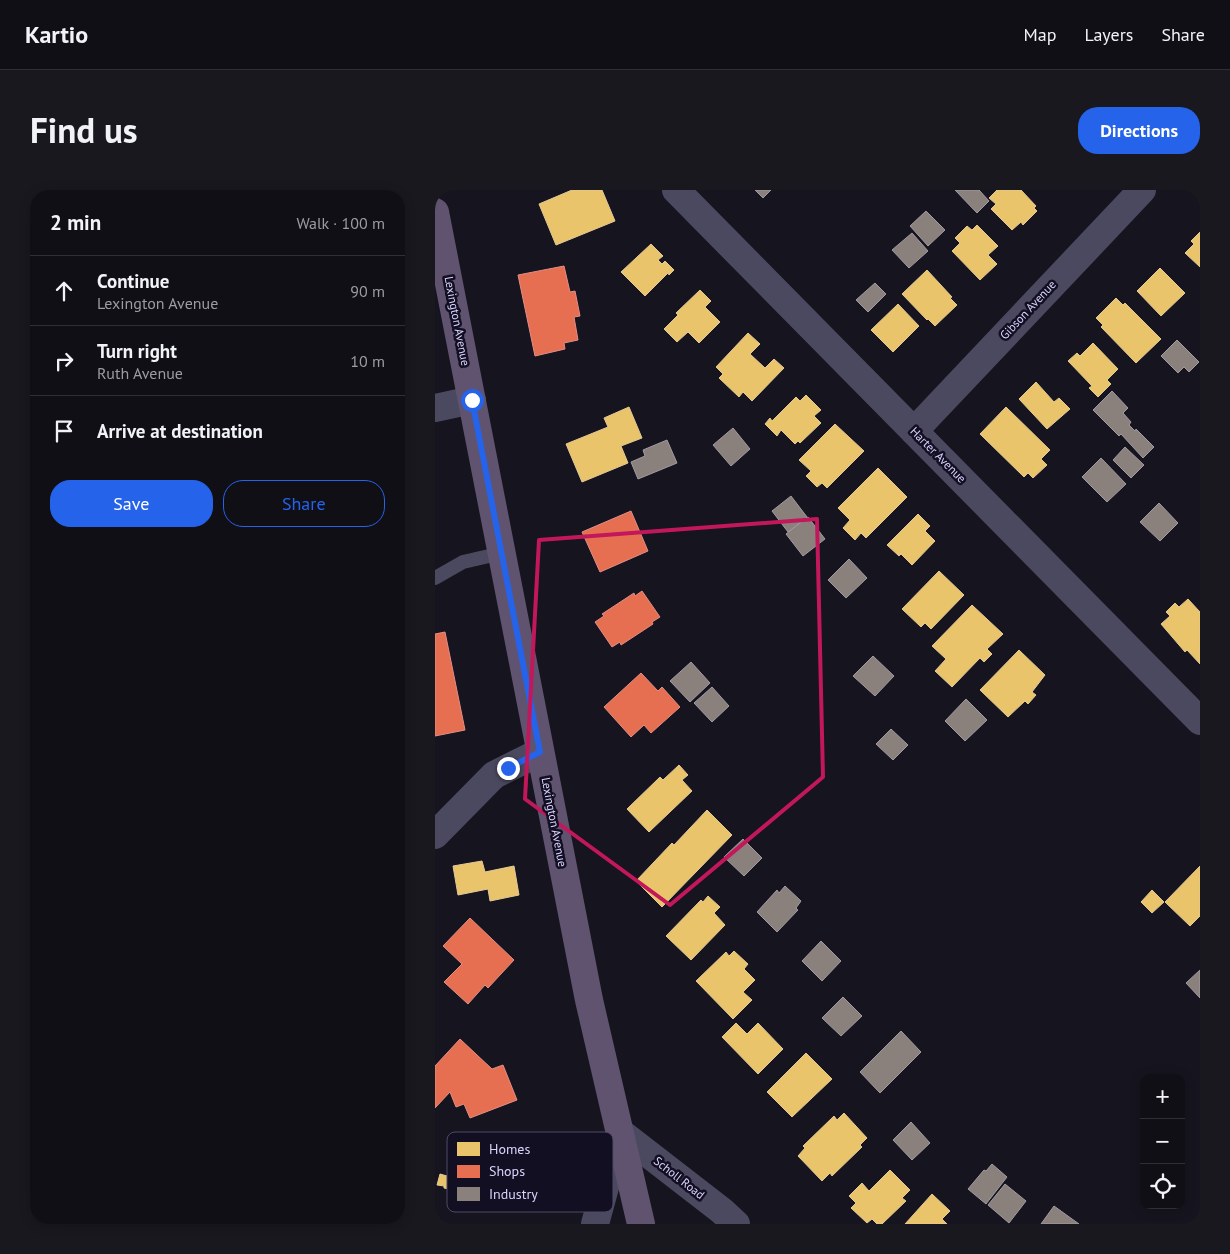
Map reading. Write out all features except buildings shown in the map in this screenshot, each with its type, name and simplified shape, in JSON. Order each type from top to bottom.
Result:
[{"type":"main road","name":"Lexington Avenue","points":[[435,212],[589,1000],[641,1224]]},
{"type":"street","name":"Harter Avenue","points":[[676,190],[1200,721]]},
{"type":"street","name":"Gibson Avenue","points":[[915,431],[1142,190]]},
{"type":"street","points":[[435,408],[472,400]]},
{"type":"street","points":[[435,835],[494,775],[540,752]]},
{"type":"street","points":[[613,1158],[620,1132]]},
{"type":"street","name":"Scholl Road","points":[[620,1132],[736,1224]]},
{"type":"lane","points":[[435,578],[463,562],[502,553]]},
{"type":"highlighted area","points":[[817,519],[823,777],[670,905],[525,799],[539,540]]},
{"type":"route","points":[[472,400],[540,752],[508,768]]}]
